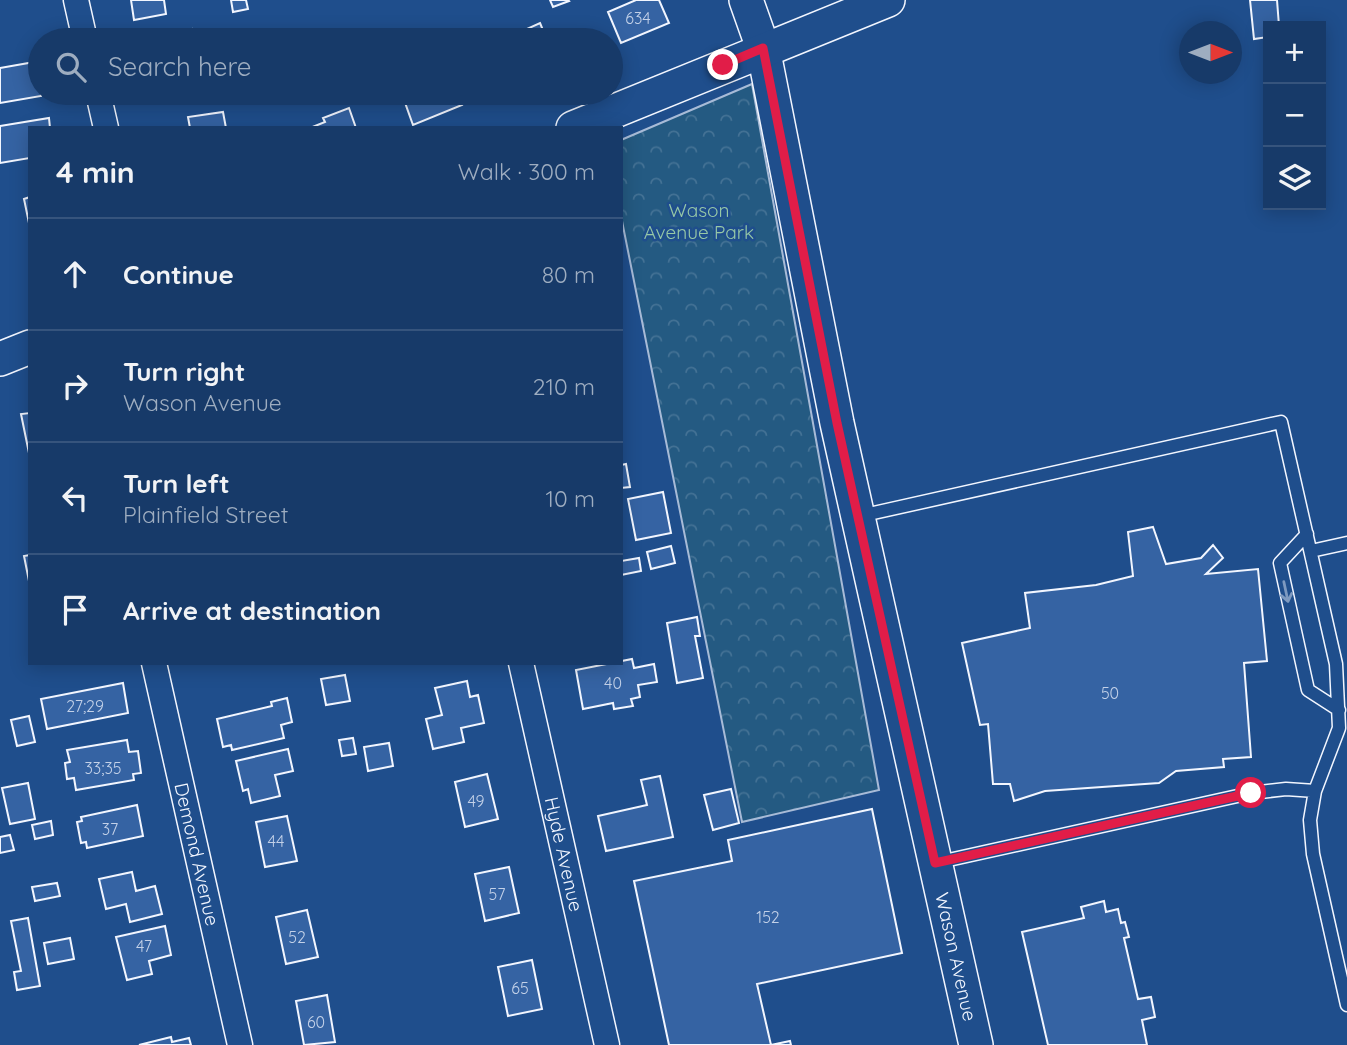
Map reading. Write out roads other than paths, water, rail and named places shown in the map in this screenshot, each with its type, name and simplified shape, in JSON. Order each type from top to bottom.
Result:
[{"type":"street","points":[[76,0],[82,28]]},
{"type":"street","name":"Wason Avenue","points":[[746,0],[763,48],[857,516],[976,1045]]},
{"type":"street","points":[[578,126],[763,48],[888,0]]},
{"type":"street","points":[[101,105],[106,126]]},
{"type":"street","points":[[0,359],[28,347]]},
{"type":"street","name":"Demond Avenue","points":[[154,665],[240,1045]]},
{"type":"street","name":"Hyde Avenue","points":[[521,665],[607,1045]]},
{"type":"lane","points":[[857,516],[1281,422],[1336,664],[1339,729],[1315,791],[1310,820],[1313,854],[1347,1005]]},
{"type":"lane","points":[[1307,534],[1280,564],[1308,690],[1339,710]]},
{"type":"lane","points":[[1311,551],[1347,543]]},
{"type":"lane","points":[[935,863],[1251,793],[1286,789],[1315,791]]},
{"type":"park label","name":"Wason Avenue Park","points":[[699,221]]}]
